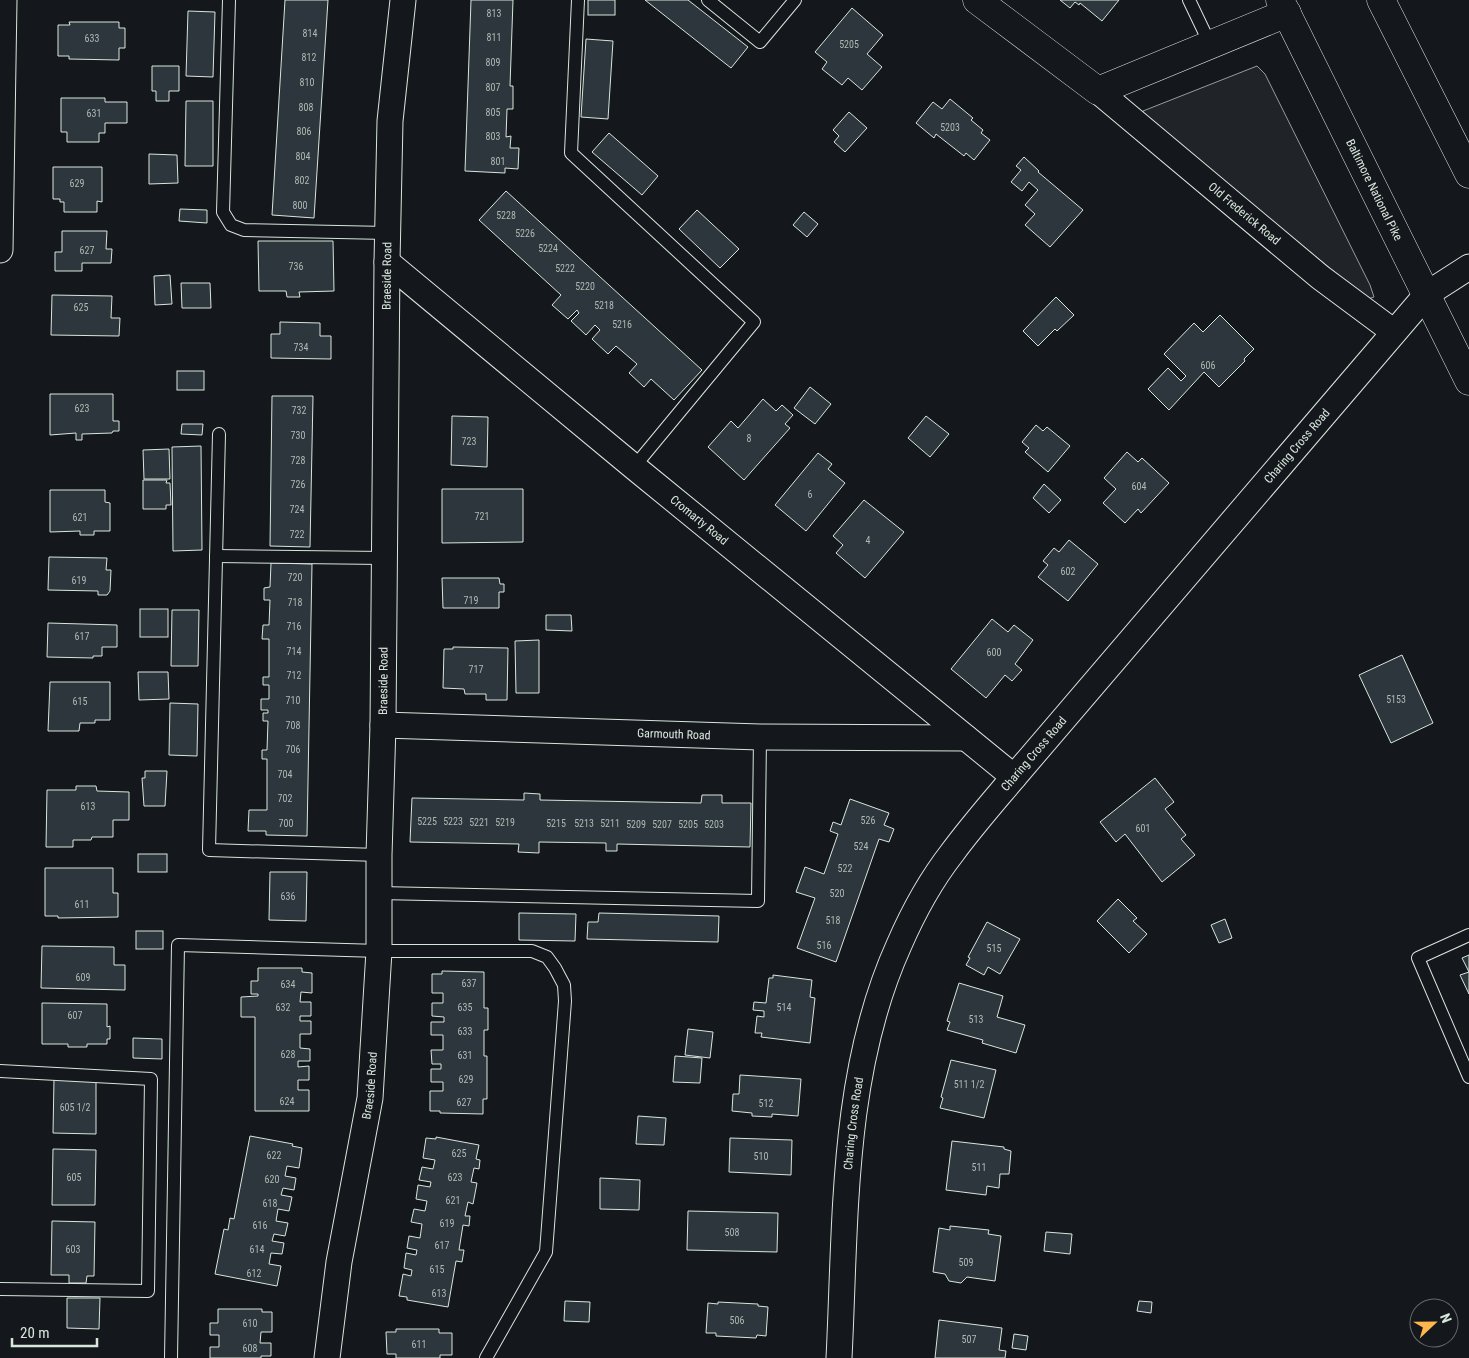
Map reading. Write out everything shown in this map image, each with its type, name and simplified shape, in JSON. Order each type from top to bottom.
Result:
[{"type":"main road","name":"Old Frederick Road","points":[[978,0],[1098,91]]},
{"type":"main road","points":[[1381,0],[1469,174]]},
{"type":"main road","points":[[1098,91],[1210,44],[1283,7]]},
{"type":"main road","name":"Baltimore National Pike","points":[[1283,7],[1469,381]]},
{"type":"street","points":[[0,250],[4,0]]},
{"type":"street","name":"Braeside Road","points":[[327,1358],[339,1262],[370,1098],[379,951],[387,233],[390,121],[403,0]]},
{"type":"street","name":"Old Frederick Road","points":[[1098,91],[1320,277],[1394,332]]},
{"type":"street","name":"Cromarty Road","points":[[387,262],[634,467],[1014,777]]},
{"type":"street","name":"Charing Cross Road","points":[[839,1358],[850,1148],[859,1072],[876,1004],[899,945],[921,902],[950,855],[1014,777],[1394,332],[1427,294],[1469,267]]},
{"type":"street","name":"Garmouth Road","points":[[383,725],[760,737],[966,738]]},
{"type":"lane","points":[[229,0],[223,212],[231,225],[244,230],[387,233]]},
{"type":"lane","points":[[578,0],[571,153],[754,322],[634,467]]},
{"type":"lane","points":[[708,0],[760,42],[796,0]]},
{"type":"lane","points":[[1189,0],[1210,44]]},
{"type":"lane","points":[[219,434],[209,850],[379,855]]},
{"type":"lane","points":[[216,556],[384,558]]},
{"type":"lane","points":[[379,893],[758,901],[760,737]]},
{"type":"lane","points":[[1469,936],[1418,958],[1469,1077]]},
{"type":"lane","points":[[171,1358],[178,945],[379,951],[532,951],[547,957],[564,985],[565,1001],[546,1252],[486,1358]]},
{"type":"lane","points":[[0,1071],[151,1079],[148,1291],[0,1289]]},
{"type":"shaded area","points":[[1257,66],[1265,74],[1370,285],[1374,297],[1368,299],[1145,118],[1143,111]]},
{"type":"building","points":[[285,0],[328,0],[314,218],[272,215]]},
{"type":"building","points":[[471,0],[513,0],[510,86],[513,86],[513,109],[507,109],[506,137],[511,136],[510,148],[519,148],[518,169],[505,168],[505,173],[465,171]]},
{"type":"building","points":[[588,0],[615,0],[615,15],[588,15]]},
{"type":"building","points":[[645,0],[688,0],[748,47],[731,68]]},
{"type":"building","points":[[1060,0],[1119,0],[1102,21],[1080,3],[1079,5],[1075,2],[1070,8]]},
{"type":"building","points":[[852,8],[883,35],[867,54],[882,67],[862,90],[848,78],[842,85],[822,69],[827,62],[815,52]]},
{"type":"building","points":[[188,11],[215,12],[213,77],[186,76]]},
{"type":"building","points":[[69,22],[119,22],[119,28],[125,28],[125,48],[119,48],[119,60],[69,59],[69,56],[58,56],[58,25],[70,25]]},
{"type":"building","points":[[586,39],[613,41],[608,119],[581,117]]},
{"type":"building","points":[[152,66],[179,66],[179,91],[169,91],[169,101],[156,101],[156,91],[152,91]]},
{"type":"building","points":[[61,98],[105,98],[105,102],[127,102],[127,123],[105,123],[105,133],[99,133],[99,142],[67,142],[67,132],[61,132]]},
{"type":"building","points":[[950,99],[973,118],[971,120],[983,130],[981,133],[990,140],[974,160],[966,153],[964,156],[936,134],[934,138],[916,123],[933,102],[942,109]]},
{"type":"building","points":[[186,101],[213,101],[213,166],[185,166]]},
{"type":"building","points":[[849,112],[867,128],[845,152],[834,142],[839,136],[833,130]]},
{"type":"building","points":[[609,133],[658,176],[642,195],[592,152]]},
{"type":"building","points":[[149,154],[177,155],[178,183],[149,184]]},
{"type":"building","points":[[1024,157],[1038,172],[1083,210],[1050,247],[1025,225],[1035,214],[1025,205],[1038,190],[1029,182],[1022,191],[1011,182],[1021,170],[1016,166]]},
{"type":"building","points":[[53,167],[102,167],[102,202],[97,201],[97,212],[64,212],[64,202],[60,202],[60,199],[53,199]]},
{"type":"building","points":[[506,191],[702,370],[674,400],[651,379],[644,387],[629,373],[637,364],[616,346],[608,354],[592,339],[600,330],[595,325],[586,335],[571,321],[579,313],[577,310],[568,319],[552,305],[561,295],[479,220]]},
{"type":"building","points":[[180,209],[207,210],[207,223],[179,221]]},
{"type":"building","points":[[697,210],[739,249],[720,268],[679,229]]},
{"type":"building","points":[[804,212],[818,224],[807,237],[793,225]]},
{"type":"building","points":[[62,231],[107,231],[106,249],[112,249],[111,263],[82,263],[82,271],[55,271],[55,252],[62,252]]},
{"type":"building","points":[[258,241],[333,241],[334,291],[299,292],[300,297],[287,297],[286,291],[259,291]]},
{"type":"building","points":[[170,275],[172,304],[155,305],[154,276]]},
{"type":"building","points":[[181,283],[210,283],[211,308],[182,308]]},
{"type":"building","points":[[52,295],[112,296],[111,318],[120,318],[119,336],[51,335]]},
{"type":"building","points":[[1056,297],[1074,315],[1057,331],[1055,329],[1038,346],[1023,331]]},
{"type":"building","points":[[1220,315],[1254,349],[1244,359],[1245,361],[1219,387],[1204,372],[1169,410],[1148,389],[1168,368],[1181,381],[1186,376],[1164,354],[1194,323],[1203,332]]},
{"type":"building","points":[[280,322],[320,323],[320,336],[331,336],[331,359],[271,358],[271,334],[280,334]]},
{"type":"building","points":[[177,371],[204,371],[204,390],[177,390]]},
{"type":"building","points":[[810,387],[831,404],[815,424],[794,408]]},
{"type":"building","points":[[50,394],[113,394],[113,421],[119,421],[119,431],[82,434],[82,440],[76,440],[76,433],[50,435]]},
{"type":"building","points":[[272,396],[313,396],[310,547],[270,546]]},
{"type":"building","points":[[763,399],[776,411],[782,405],[793,415],[785,424],[790,428],[744,480],[708,447],[731,421],[738,428]]},
{"type":"building","points":[[452,416],[488,417],[487,467],[451,465]]},
{"type":"building","points":[[926,416],[949,434],[930,457],[908,438]]},
{"type":"building","points":[[182,424],[203,424],[202,435],[181,434]]},
{"type":"building","points":[[1036,425],[1043,431],[1047,427],[1070,446],[1048,472],[1025,452],[1029,448],[1022,442]]},
{"type":"building","points":[[201,446],[202,550],[173,551],[172,447]]},
{"type":"building","points":[[169,449],[170,479],[144,479],[143,450]]},
{"type":"building","points":[[1127,452],[1138,462],[1142,458],[1169,483],[1141,513],[1138,509],[1125,523],[1103,503],[1116,489],[1104,478]]},
{"type":"building","points":[[818,453],[832,464],[828,469],[845,483],[806,531],[775,505]]},
{"type":"building","points":[[143,480],[167,480],[166,483],[170,483],[171,505],[166,505],[166,509],[143,509]]},
{"type":"building","points":[[1044,484],[1061,500],[1049,513],[1033,498]]},
{"type":"building","points":[[442,489],[523,489],[523,542],[442,543]]},
{"type":"building","points":[[50,490],[105,490],[105,502],[110,503],[110,531],[94,531],[94,535],[80,535],[80,531],[50,532]]},
{"type":"building","points":[[864,500],[904,532],[865,578],[836,553],[843,545],[833,536]]},
{"type":"building","points":[[1069,540],[1098,564],[1068,601],[1038,577],[1048,565],[1043,561],[1054,548],[1059,552]]},
{"type":"building","points":[[49,557],[107,558],[106,570],[111,570],[110,591],[107,595],[98,595],[98,591],[48,590]]},
{"type":"building","points":[[271,563],[312,564],[307,836],[266,835],[266,831],[248,831],[249,810],[267,810],[267,759],[262,759],[262,750],[267,750],[268,721],[263,721],[263,713],[268,713],[268,710],[261,710],[261,699],[269,699],[269,685],[263,685],[263,677],[269,677],[269,639],[262,639],[263,625],[269,625],[270,600],[264,600],[264,588],[270,587]]},
{"type":"building","points":[[442,578],[499,578],[500,584],[504,584],[504,592],[499,592],[499,608],[443,608]]},
{"type":"building","points":[[140,609],[168,609],[168,637],[140,637]]},
{"type":"building","points":[[172,610],[199,610],[198,666],[171,666]]},
{"type":"building","points":[[546,615],[571,615],[572,631],[546,630]]},
{"type":"building","points":[[992,619],[1008,632],[1014,625],[1033,640],[1015,664],[1022,670],[1012,681],[1005,675],[986,698],[951,669]]},
{"type":"building","points":[[48,623],[117,625],[117,647],[102,647],[102,656],[93,656],[93,658],[47,657]]},
{"type":"building","points":[[539,640],[539,693],[516,693],[515,641]]},
{"type":"building","points":[[453,647],[508,648],[507,700],[486,700],[486,694],[465,694],[464,689],[443,688],[444,649],[453,649]]},
{"type":"building","points":[[1402,655],[1433,723],[1391,743],[1359,675]]},
{"type":"building","points":[[138,672],[168,672],[169,699],[139,700]]},
{"type":"building","points":[[50,682],[110,682],[110,720],[80,723],[79,731],[48,731]]},
{"type":"building","points":[[170,703],[198,704],[197,756],[169,755]]},
{"type":"building","points":[[145,771],[167,771],[165,806],[144,806],[142,778],[145,778]]},
{"type":"building","points":[[1155,778],[1174,802],[1165,809],[1186,835],[1181,839],[1195,855],[1162,882],[1125,834],[1116,842],[1100,822]]},
{"type":"building","points":[[76,786],[96,786],[97,791],[129,792],[129,820],[113,820],[113,837],[92,837],[91,840],[73,840],[73,847],[46,847],[47,790],[76,790]]},
{"type":"building","points":[[524,793],[540,794],[540,800],[701,803],[702,795],[722,795],[722,803],[751,803],[750,847],[617,844],[617,851],[606,851],[606,843],[539,842],[539,853],[518,852],[519,844],[410,842],[412,798],[524,800]]},
{"type":"building","points":[[850,799],[889,813],[884,825],[894,829],[889,842],[879,839],[836,962],[797,948],[815,898],[796,892],[805,867],[824,874],[838,834],[830,831],[833,822],[841,825]]},
{"type":"building","points":[[138,854],[167,854],[167,872],[138,872]]},
{"type":"building","points":[[45,868],[113,868],[113,893],[118,893],[118,917],[58,918],[58,916],[45,916]]},
{"type":"building","points":[[270,872],[307,872],[306,921],[269,920]]},
{"type":"building","points":[[1118,899],[1137,918],[1133,921],[1147,934],[1129,953],[1097,921]]},
{"type":"building","points":[[519,913],[576,914],[575,941],[519,940]]},
{"type":"building","points":[[599,913],[719,916],[718,942],[587,939],[588,922],[598,922]]},
{"type":"building","points":[[1225,919],[1232,938],[1219,943],[1211,925]]},
{"type":"building","points":[[987,922],[1020,939],[1000,974],[988,967],[984,975],[966,965],[970,958],[968,957]]},
{"type":"building","points":[[136,931],[163,931],[163,949],[136,949]]},
{"type":"building","points":[[42,946],[114,947],[114,965],[125,965],[125,990],[41,988]]},
{"type":"building","points":[[1469,955],[1469,972],[1462,958]]},
{"type":"building","points":[[258,968],[302,968],[302,972],[312,973],[312,993],[301,992],[300,1002],[311,1002],[311,1016],[300,1016],[300,1021],[311,1021],[311,1034],[300,1034],[300,1048],[310,1049],[310,1061],[298,1061],[298,1067],[309,1066],[309,1080],[298,1080],[298,1090],[309,1090],[309,1111],[255,1111],[255,1017],[241,1017],[241,997],[258,996],[258,994],[251,994],[251,981],[258,981]]},
{"type":"building","points":[[442,971],[484,972],[484,1008],[488,1008],[488,1030],[484,1030],[484,1056],[487,1056],[487,1099],[483,1099],[483,1114],[430,1111],[430,1091],[443,1091],[443,1082],[431,1082],[431,1069],[441,1069],[441,1064],[432,1064],[431,1050],[443,1050],[443,1035],[431,1035],[431,1022],[444,1022],[444,1017],[432,1016],[432,1003],[443,1003],[443,993],[432,993],[432,974],[442,974]]},
{"type":"building","points":[[1469,972],[1469,994],[1460,975]]},
{"type":"building","points":[[773,975],[812,980],[810,997],[815,998],[810,1043],[761,1037],[762,1033],[755,1033],[757,1016],[764,1017],[764,1011],[753,1010],[754,1002],[766,1003],[769,978],[773,978]]},
{"type":"building","points":[[959,983],[1003,996],[997,1017],[1025,1025],[1016,1053],[982,1043],[983,1040],[947,1030],[950,1022],[947,1021]]},
{"type":"building","points":[[42,1003],[107,1004],[107,1027],[110,1026],[110,1039],[107,1039],[107,1044],[87,1044],[87,1047],[68,1047],[68,1044],[42,1044]]},
{"type":"building","points":[[688,1029],[713,1032],[710,1058],[685,1055]]},
{"type":"building","points":[[133,1038],[162,1039],[162,1059],[133,1058]]},
{"type":"building","points":[[675,1056],[702,1058],[700,1083],[673,1082]]},
{"type":"building","points":[[951,1060],[996,1070],[984,1118],[940,1108]]},
{"type":"building","points":[[740,1075],[801,1079],[798,1116],[772,1114],[772,1117],[752,1116],[752,1113],[732,1111],[733,1094],[739,1094]]},
{"type":"building","points":[[54,1079],[96,1080],[96,1134],[53,1133]]},
{"type":"building","points":[[638,1116],[666,1118],[664,1145],[636,1144]]},
{"type":"building","points":[[250,1136],[293,1144],[292,1146],[302,1148],[299,1168],[287,1166],[285,1176],[296,1178],[294,1190],[283,1188],[281,1195],[292,1197],[289,1211],[278,1209],[276,1221],[288,1223],[285,1236],[274,1234],[272,1241],[284,1243],[282,1254],[271,1253],[269,1264],[281,1266],[277,1286],[215,1274],[224,1229],[228,1230],[230,1218],[234,1219]]},
{"type":"building","points":[[436,1137],[479,1145],[476,1159],[480,1160],[479,1169],[474,1168],[471,1182],[477,1183],[473,1204],[468,1202],[465,1216],[470,1216],[469,1226],[463,1225],[459,1250],[464,1250],[462,1262],[456,1261],[448,1307],[407,1300],[407,1297],[399,1296],[403,1274],[411,1276],[412,1270],[404,1268],[406,1253],[416,1255],[417,1250],[407,1248],[409,1236],[420,1238],[422,1224],[411,1222],[414,1209],[425,1211],[427,1201],[416,1199],[418,1185],[430,1187],[431,1182],[419,1180],[422,1167],[433,1169],[435,1160],[423,1158],[426,1138],[436,1139]]},
{"type":"building","points":[[730,1138],[792,1140],[791,1175],[729,1172]]},
{"type":"building","points":[[952,1141],[1004,1147],[1004,1149],[1011,1151],[1009,1174],[1000,1174],[999,1188],[987,1186],[986,1195],[946,1190]]},
{"type":"building","points":[[53,1149],[96,1150],[95,1205],[52,1205]]},
{"type":"building","points":[[600,1178],[640,1180],[639,1210],[600,1209]]},
{"type":"building","points":[[688,1211],[778,1213],[777,1252],[687,1250]]},
{"type":"building","points":[[52,1221],[95,1222],[94,1276],[87,1276],[86,1283],[69,1283],[69,1275],[51,1275]]},
{"type":"building","points":[[950,1226],[989,1230],[988,1234],[1001,1236],[995,1281],[967,1277],[961,1283],[949,1281],[945,1274],[933,1272],[939,1228],[950,1230]]},
{"type":"building","points":[[1046,1232],[1072,1234],[1070,1254],[1044,1251]]},
{"type":"building","points":[[67,1298],[100,1298],[99,1329],[67,1328]]},
{"type":"building","points":[[565,1301],[590,1302],[589,1322],[564,1321]]},
{"type":"building","points":[[1139,1301],[1152,1302],[1151,1313],[1137,1311]]},
{"type":"building","points":[[718,1302],[758,1304],[758,1306],[768,1307],[766,1336],[757,1335],[756,1338],[716,1336],[716,1333],[706,1333],[708,1303],[718,1304]]},
{"type":"building","points":[[218,1309],[262,1309],[262,1312],[272,1312],[272,1332],[261,1332],[260,1343],[271,1343],[271,1356],[261,1356],[261,1358],[210,1358],[210,1347],[219,1347],[219,1335],[210,1335],[210,1323],[218,1323]]},
{"type":"building","points":[[939,1320],[1002,1328],[999,1350],[1006,1351],[1005,1358],[935,1358]]},
{"type":"building","points":[[396,1329],[439,1329],[439,1333],[452,1333],[452,1355],[440,1355],[440,1358],[396,1358],[396,1354],[387,1354],[386,1332],[396,1332]]},
{"type":"building","points":[[1014,1334],[1028,1336],[1026,1350],[1012,1348]]}]
